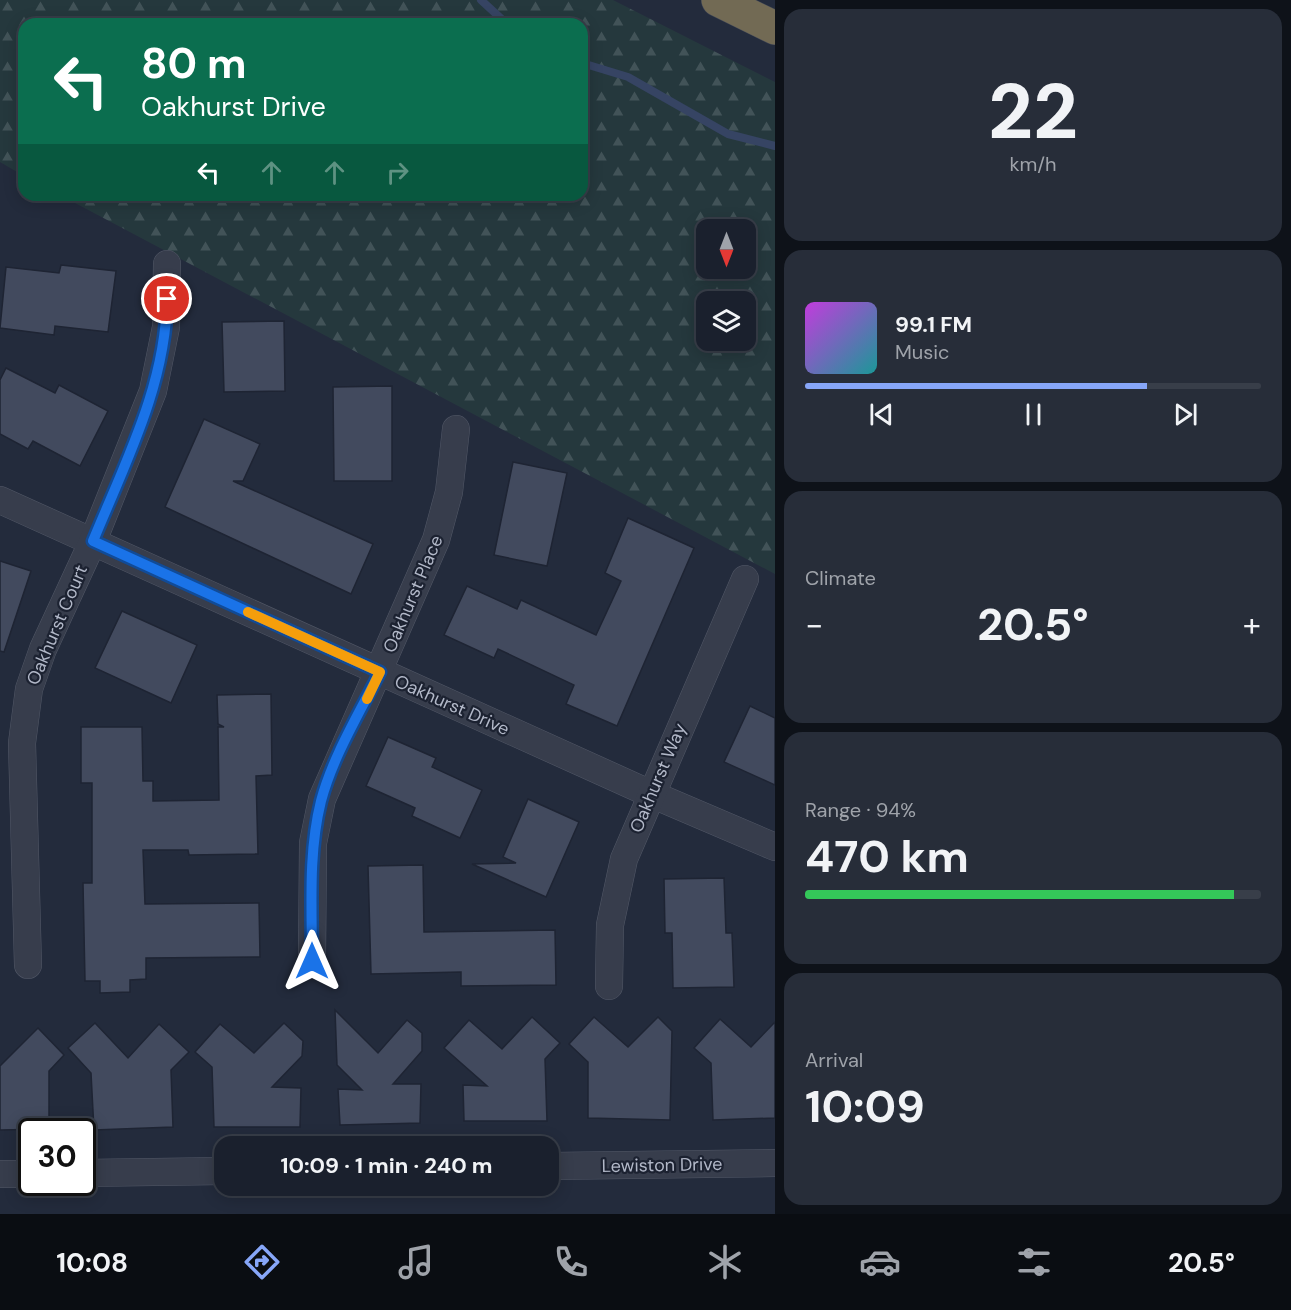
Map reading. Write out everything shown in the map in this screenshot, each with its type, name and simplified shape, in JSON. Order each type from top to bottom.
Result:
[{"type":"highway","points":[[718,0],[775,28]]},
{"type":"street","name":"Oakhurst Court","points":[[28,964],[22,754],[25,711],[43,649],[93,541],[156,382],[166,327],[167,264]]},
{"type":"street","name":"Oakhurst Place","points":[[312,961],[312,863],[318,815],[332,771],[380,672],[436,540],[449,492],[456,429]]},
{"type":"street","name":"Oakhurst Drive","points":[[0,500],[651,794],[775,847]]},
{"type":"street","name":"Oakhurst Way","points":[[609,986],[610,925],[616,886],[624,859],[745,579]]},
{"type":"street","name":"Lewiston Drive","points":[[559,1166],[775,1163]]},
{"type":"street","points":[[96,1173],[214,1171]]},
{"type":"street","points":[[0,1174],[18,1174]]},
{"type":"green space","points":[[0,0],[613,0],[775,82],[775,574],[71,201],[588,201],[588,18],[18,18],[18,172],[0,162]]},
{"type":"building","points":[[61,265],[116,271],[108,332],[55,326],[54,335],[0,328],[6,267],[59,273]]},
{"type":"building","points":[[284,321],[285,391],[224,392],[222,322]]},
{"type":"building","points":[[6,368],[55,393],[59,385],[108,411],[80,466],[33,441],[28,449],[0,434],[0,380]]},
{"type":"building","points":[[392,386],[392,481],[334,481],[333,387]]},
{"type":"building","points":[[204,419],[260,444],[243,481],[233,481],[373,544],[351,594],[165,507]]},
{"type":"building","points":[[513,462],[567,473],[547,566],[494,555]]},
{"type":"building","points":[[628,518],[694,548],[617,726],[566,704],[574,685],[498,649],[494,658],[444,635],[467,586],[517,609],[521,600],[596,635],[621,581],[605,573]]},
{"type":"building","points":[[0,561],[31,571],[4,652],[0,651]]},
{"type":"building","points":[[122,611],[197,645],[171,703],[95,668]]},
{"type":"building","points":[[271,694],[272,775],[256,776],[258,854],[189,855],[188,850],[143,850],[145,904],[259,903],[260,957],[146,958],[146,979],[130,980],[130,992],[100,993],[100,981],[85,981],[83,883],[92,883],[92,783],[81,783],[81,727],[142,727],[143,781],[153,781],[153,801],[219,800],[218,727],[224,727],[218,724],[217,695]]},
{"type":"building","points":[[750,706],[775,718],[775,785],[724,762]]},
{"type":"building","points":[[388,737],[436,758],[432,767],[482,790],[460,838],[412,816],[415,808],[366,786]]},
{"type":"building","points":[[528,799],[579,822],[546,897],[472,864],[516,863],[503,857]]},
{"type":"building","points":[[423,865],[424,932],[555,930],[556,985],[461,986],[461,972],[371,974],[368,866]]},
{"type":"building","points":[[724,878],[726,933],[732,933],[734,987],[673,988],[672,933],[665,933],[664,879]]},
{"type":"building","points":[[335,1010],[378,1053],[407,1020],[422,1033],[422,1051],[393,1084],[421,1084],[420,1123],[340,1125],[338,1089],[362,1090],[337,1065]]},
{"type":"building","points":[[532,1017],[560,1043],[545,1059],[547,1121],[464,1121],[463,1085],[487,1086],[444,1048],[469,1020],[502,1049]]},
{"type":"building","points":[[594,1017],[628,1047],[658,1017],[672,1031],[670,1120],[588,1118],[588,1062],[569,1044]]},
{"type":"building","points":[[720,1019],[751,1047],[775,1022],[775,1118],[713,1120],[711,1063],[694,1048]]},
{"type":"building","points":[[95,1023],[128,1058],[159,1024],[189,1052],[171,1070],[173,1127],[96,1130],[91,1073],[68,1048]]},
{"type":"building","points":[[284,1023],[303,1041],[302,1056],[272,1087],[301,1088],[300,1127],[214,1127],[212,1067],[195,1052],[220,1024],[254,1053]]},
{"type":"building","points":[[38,1028],[64,1055],[49,1071],[49,1118],[18,1118],[18,1130],[0,1130],[0,1066]]},
{"type":"waterway","points":[[481,0],[500,18]]},
{"type":"waterway","points":[[588,65],[628,77],[728,134],[775,146]]},
{"type":"slow traffic","points":[[248,612],[380,672],[367,699]]},
{"type":"route","points":[[167,299],[163,349],[156,382],[93,541],[380,672],[332,771],[318,815],[312,863],[312,961]]}]
